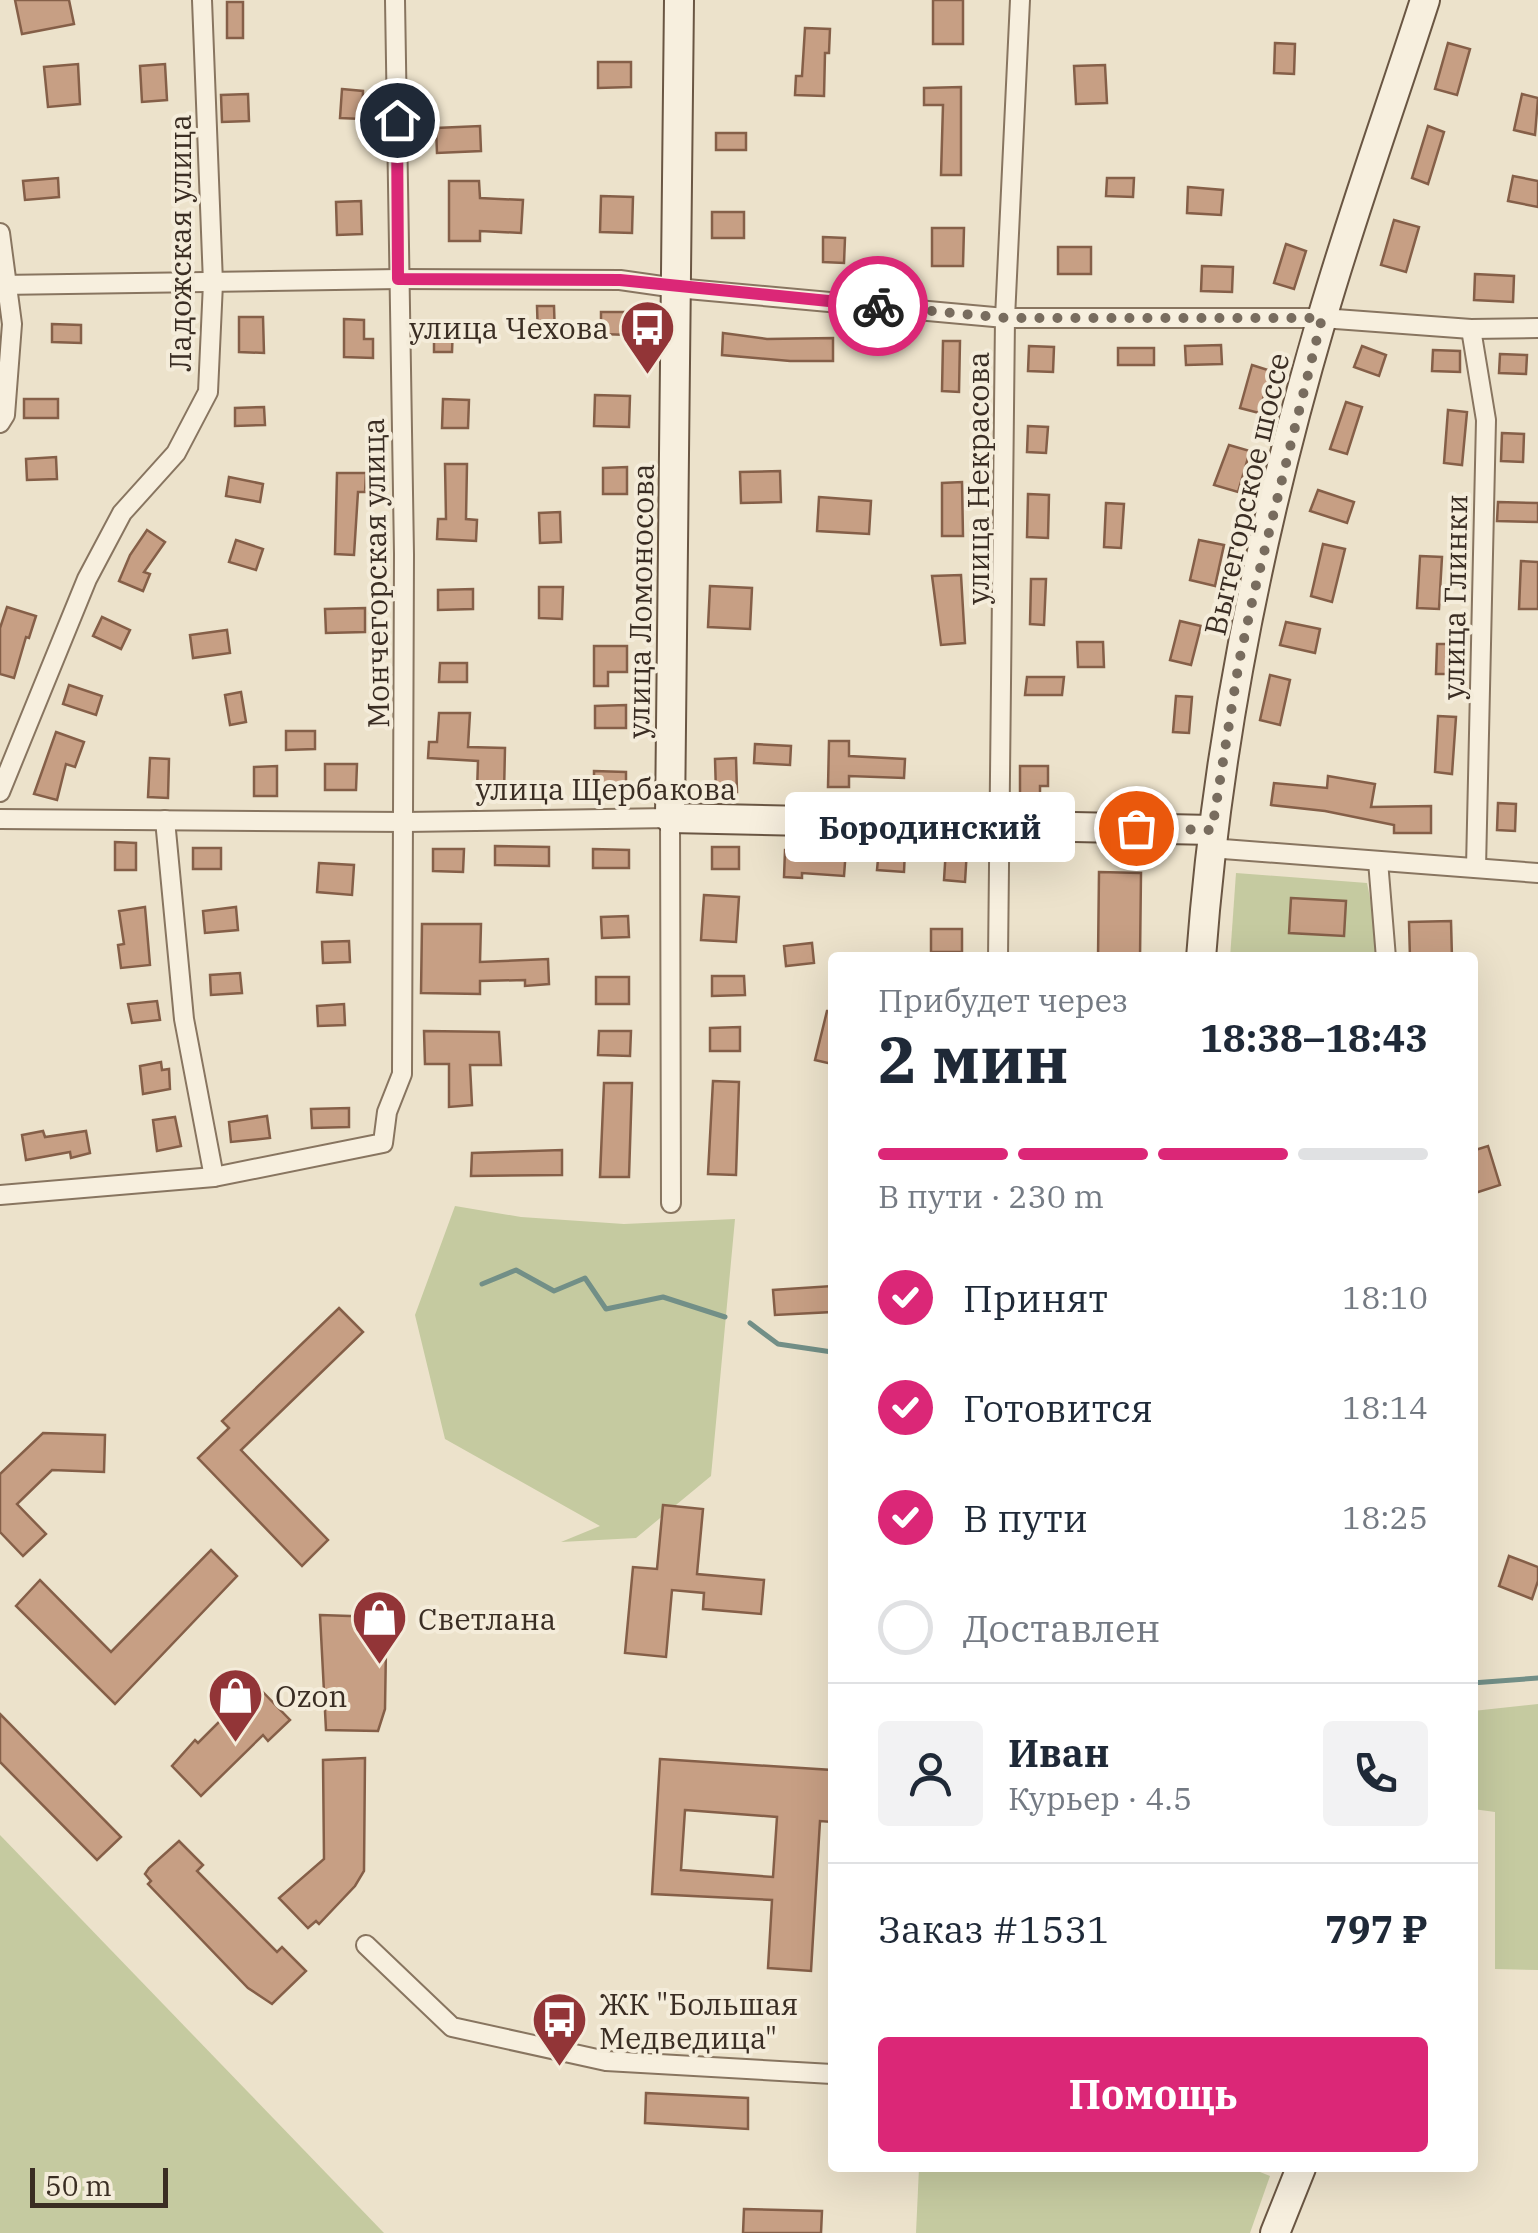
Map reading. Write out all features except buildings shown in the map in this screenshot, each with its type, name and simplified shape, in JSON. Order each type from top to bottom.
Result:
[{"type":"street","name":"Ладожская улица","points":[[0,792],[87,579],[122,513],[176,453],[208,392],[213,284],[202,0]]},
{"type":"street","name":"Мончегорская улица","points":[[214,1177],[383,1143],[387,1112],[402,1074],[405,822],[395,0]]},
{"type":"street","name":"улица Ломоносова","points":[[672,1203],[670,818],[679,0]]},
{"type":"street","name":"улица Некрасова","points":[[998,952],[1006,318],[1020,0]]},
{"type":"street","name":"Вытегорское шоссе","points":[[1202,952],[1211,838],[1250,610],[1322,318],[1425,0]]},
{"type":"street","points":[[0,234],[3,285],[12,324],[5,415],[0,423]]},
{"type":"street","points":[[3,285],[620,280],[1006,318],[1322,318],[1471,329],[1538,328]]},
{"type":"street","name":"улица Глинки","points":[[1471,329],[1486,420],[1476,868]]},
{"type":"street","name":"улица Щербакова","points":[[0,820],[405,822],[670,818],[1002,825],[1211,838],[1378,860],[1538,872]]},
{"type":"street","points":[[0,1195],[214,1177],[184,1019],[165,820]]},
{"type":"street","points":[[1378,860],[1386,952]]},
{"type":"street","points":[[366,1946],[452,2027],[606,2061],[828,2074]]},
{"type":"street","points":[[1275,2233],[1297,2172]]},
{"type":"green space","points":[[1236,873],[1367,883],[1381,952],[1230,952]]},
{"type":"green space","points":[[455,1206],[521,1217],[624,1224],[735,1219],[711,1476],[636,1538],[561,1542],[600,1526],[445,1439],[415,1315]]},
{"type":"green space","points":[[1538,1704],[1538,1970],[1495,1969],[1495,1812],[1478,1810],[1478,1710]]},
{"type":"green space","points":[[0,1835],[384,2233],[0,2233]]},
{"type":"green space","points":[[919,2172],[1260,2172],[1270,2176],[1250,2233],[916,2233]]},
{"type":"waterway","points":[[482,1284],[516,1270],[554,1291],[585,1278],[606,1309],[663,1297],[725,1317]]},
{"type":"waterway","points":[[750,1323],[778,1344],[828,1351]]},
{"type":"waterway","points":[[1478,1683],[1538,1678]]},
{"type":"way so far","points":[[878,306],[1006,318],[1322,318],[1269,524],[1239,662],[1212,830],[1136,828]]},
{"type":"place","name":"улица Чехова","points":[[648,376]]},
{"type":"place","name":"Бородинский","points":[[1136,828]]},
{"type":"place","name":"Светлана","points":[[379,1667]]},
{"type":"place","name":"Ozon","points":[[236,1744]]},
{"type":"place","name":"ЖК \"Большая Медведица\"","points":[[560,2069]]},
{"type":"route","points":[[397,120],[398,279],[620,280],[878,306]]}]
